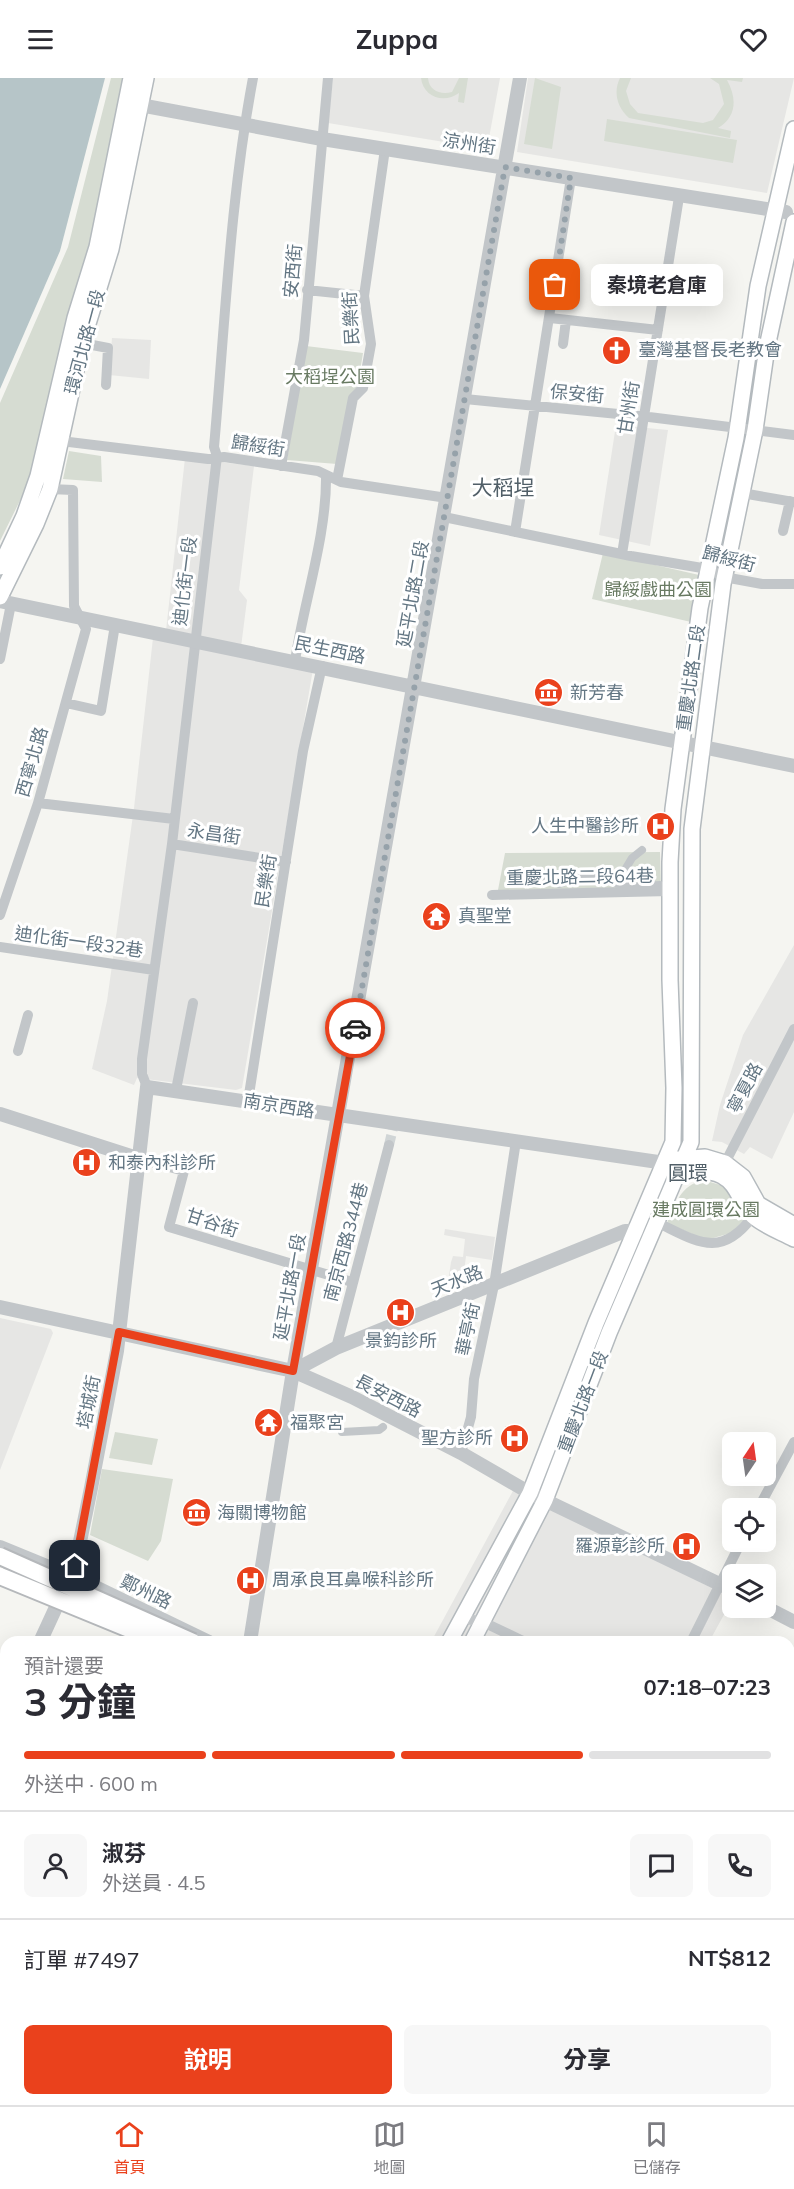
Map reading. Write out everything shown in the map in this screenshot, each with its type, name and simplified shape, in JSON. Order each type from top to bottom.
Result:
[{"type":"main road","name":"環河北路一段","points":[[0,567],[24,516],[38,476],[75,318],[97,246],[131,78]]},
{"type":"main road","name":"環河北路一段","points":[[4,601],[50,489],[82,343],[111,249],[146,78]]},
{"type":"main road","name":"重慶北路二段","points":[[682,1164],[691,1142],[691,840],[724,577],[755,430],[787,214],[794,129]]},
{"type":"main road","name":"重慶北路二段","points":[[665,1163],[673,1142],[674,1121],[665,888],[673,809],[708,569],[738,428],[758,286],[787,214]]},
{"type":"main road","name":"南京西路","points":[[682,1164],[705,1157],[725,1163]]},
{"type":"main road","name":"南京西路","points":[[665,1163],[682,1164],[724,1176],[753,1216],[794,1239]]},
{"type":"main road","name":"重慶北路一段","points":[[452,1636],[530,1493],[596,1323],[665,1163]]},
{"type":"main road","points":[[725,1163],[743,1177],[758,1204],[794,1225]]},
{"type":"main road","name":"重慶北路一段","points":[[475,1636],[545,1500],[609,1333],[682,1164]]},
{"type":"main road","points":[[0,1558],[44,1575],[180,1636]]},
{"type":"main road","points":[[0,1570],[45,1593],[147,1636]]},
{"type":"main road","points":[[0,1578],[45,1593]]},
{"type":"street","name":"迪化街一段","points":[[147,1087],[142,1074],[142,1059],[172,844],[194,641],[218,456],[214,447],[227,265],[244,125],[253,78]]},
{"type":"street","name":"安西街","points":[[281,466],[304,340],[328,78]]},
{"type":"street","name":"延平北路二段","points":[[339,1116],[520,78]]},
{"type":"street","name":"涼州街","points":[[140,105],[322,139],[787,214]]},
{"type":"street","name":"民樂街","points":[[337,480],[353,398],[363,388],[371,344],[364,297],[385,149]]},
{"type":"street","points":[[515,532],[571,178]]},
{"type":"street","name":"甘州街","points":[[622,554],[680,197]]},
{"type":"street","points":[[308,290],[364,297]]},
{"type":"street","points":[[550,318],[658,330]]},
{"type":"street","points":[[563,344],[566,320]]},
{"type":"street","points":[[82,343],[108,348],[106,385]]},
{"type":"street","name":"保安街","points":[[465,399],[794,435]]},
{"type":"street","name":"歸綏街","points":[[61,441],[208,459],[218,456],[327,475],[337,480],[447,498]]},
{"type":"street","points":[[295,661],[308,586],[316,559],[327,475]]},
{"type":"street","name":"西寧北路","points":[[0,915],[38,802],[86,629],[74,606],[74,490],[50,489]]},
{"type":"street","points":[[742,493],[792,502],[783,531]]},
{"type":"street","name":"歸綏街","points":[[444,517],[622,554],[708,569],[724,577],[762,584],[794,584]]},
{"type":"street","points":[[0,659],[4,601]]},
{"type":"street","name":"民生西路","points":[[4,601],[794,766]]},
{"type":"street","points":[[66,703],[100,711],[115,625]]},
{"type":"street","name":"民樂街","points":[[248,1101],[303,751],[322,666]]},
{"type":"street","points":[[38,802],[174,819]]},
{"type":"street","name":"永昌街","points":[[172,844],[286,862]]},
{"type":"street","points":[[617,883],[632,858],[642,850]]},
{"type":"street","points":[[545,879],[559,884],[597,876],[624,886],[665,888]]},
{"type":"street","name":"重慶北路二段64巷","points":[[492,895],[665,888]]},
{"type":"street","name":"迪化街一段32巷","points":[[0,947],[154,970]]},
{"type":"street","points":[[176,1090],[193,1003]]},
{"type":"street","points":[[18,1051],[28,1015]]},
{"type":"street","name":"寧夏路","points":[[725,1163],[794,1029]]},
{"type":"street","points":[[0,1114],[140,1160],[147,1087]]},
{"type":"street","name":"南京西路","points":[[147,1087],[248,1101],[393,1126],[665,1163]]},
{"type":"street","name":"延平北路一段","points":[[251,1636],[293,1371],[339,1116]]},
{"type":"street","name":"華亭街","points":[[461,1453],[471,1417],[474,1378],[494,1285],[516,1141]]},
{"type":"street","name":"南京西路344巷","points":[[336,1348],[389,1145]]},
{"type":"street","name":"甘谷街","points":[[140,1160],[184,1171],[169,1227],[311,1271]]},
{"type":"street","name":"塔城街","points":[[43,1636],[60,1605],[71,1576],[93,1477],[119,1332],[140,1160]]},
{"type":"street","points":[[656,1222],[691,1241],[708,1244],[728,1238],[746,1225],[753,1216]]},
{"type":"street","name":"天水路","points":[[293,1371],[336,1348],[625,1231],[636,1232]]},
{"type":"street","points":[[311,1271],[352,1282]]},
{"type":"street","name":"長安西路","points":[[0,1307],[293,1371],[352,1397],[461,1453],[530,1493],[722,1585]]},
{"type":"street","points":[[342,1432],[379,1430],[384,1427]]},
{"type":"street","points":[[764,1498],[794,1442]]},
{"type":"street","name":"鄭州路","points":[[0,1547],[71,1576],[197,1636]]},
{"type":"street","points":[[21,1588],[13,1583],[10,1569],[14,1563],[27,1558]]},
{"type":"street","points":[[0,1578],[130,1636]]},
{"type":"street","points":[[96,1581],[128,1597],[124,1605]]},
{"type":"street","points":[[695,1636],[722,1593]]},
{"type":"street","points":[[776,1613],[794,1622]]},
{"type":"street","points":[[462,1617],[483,1622],[512,1636]]},
{"type":"shaded area","points":[[0,78],[105,78],[60,251],[0,389]]},
{"type":"shaded area","points":[[333,78],[500,78],[487,149],[328,123]]},
{"type":"shaded area","points":[[528,78],[794,78],[767,193],[517,152]]},
{"type":"shaded area","points":[[112,338],[151,340],[149,379],[109,375]]},
{"type":"shaded area","points":[[616,425],[668,430],[650,546],[599,535]]},
{"type":"shaded area","points":[[185,458],[254,466],[239,590],[247,600],[240,655],[313,669],[242,1088],[236,1090],[137,1078],[134,1085],[92,1069],[107,1001],[134,808],[153,638],[165,640]]},
{"type":"shaded area","points":[[794,945],[794,1112],[772,1159],[750,1147],[744,1154],[722,1142],[712,1141],[720,1105],[743,1035]]},
{"type":"shaded area","points":[[445,1229],[495,1237],[492,1260],[466,1256],[462,1289],[446,1295],[453,1256],[463,1257],[465,1239],[444,1235]]},
{"type":"shaded area","points":[[0,1318],[51,1329],[53,1333],[0,1470]]},
{"type":"shaded area","points":[[514,1489],[722,1590],[722,1618],[712,1636],[434,1636]]},
{"type":"green space","points":[[111,78],[130,78],[41,458],[0,541],[0,403],[68,247]]},
{"type":"green space","points":[[421,78],[428,78],[433,89],[444,93],[452,92],[459,78],[468,78],[464,103],[458,102],[459,93],[447,98],[435,97],[426,90]]},
{"type":"green space","points":[[535,78],[561,87],[552,149],[524,144]]},
{"type":"green space","points":[[620,78],[631,78],[626,91],[630,104],[638,113],[703,123],[713,120],[724,104],[719,84],[710,78],[743,78],[742,82],[727,80],[734,100],[732,113],[718,128],[731,131],[730,138],[629,118],[617,99]]},
{"type":"green space","points":[[607,119],[737,140],[733,163],[604,141]]},
{"type":"green space","name":"大稻埕公園","points":[[306,346],[363,353],[357,390],[337,464],[287,460]]},
{"type":"green space","points":[[69,451],[101,456],[102,482],[63,479]]},
{"type":"green space","name":"歸綏戲曲公園","points":[[603,553],[699,575],[691,622],[592,599]]},
{"type":"green space","points":[[660,852],[661,889],[498,890],[505,853]]},
{"type":"green space","name":"建成圓環公園","points":[[703,1180],[724,1186],[745,1219],[731,1233],[706,1240],[667,1223],[676,1202],[684,1191],[689,1186]]},
{"type":"green space","points":[[115,1432],[158,1439],[152,1465],[109,1458]]},
{"type":"green space","points":[[102,1469],[173,1479],[161,1541],[148,1561],[90,1535]]},
{"type":"tunnel","points":[[389,1145],[393,1128]]},
{"type":"way so far","points":[[355,1028],[505,167],[571,178],[555,285]]},
{"type":"place","name":"秦境老倉庫","points":[[555,285]]},
{"type":"place","name":"臺灣基督長老教會","points":[[617,350]]},
{"type":"place","name":"新芳春","points":[[549,693]]},
{"type":"place","name":"人生中醫診所","points":[[660,826]]},
{"type":"place","name":"真聖堂","points":[[437,916]]},
{"type":"place","name":"和泰內科診所","points":[[87,1163]]},
{"type":"place","name":"景鈞診所","points":[[401,1312]]},
{"type":"place","name":"福聚宮","points":[[269,1423]]},
{"type":"place","name":"聖方診所","points":[[514,1438]]},
{"type":"place","name":"海關博物館","points":[[196,1513]]},
{"type":"place","name":"羅源彰診所","points":[[686,1546]]},
{"type":"place","name":"周承良耳鼻喉科診所","points":[[251,1580]]},
{"type":"district","name":"大稻埕","points":[[503,488]]},
{"type":"district","name":"圓環","points":[[688,1173]]},
{"type":"route","points":[[75,1566],[119,1332],[293,1371],[355,1028]]}]
